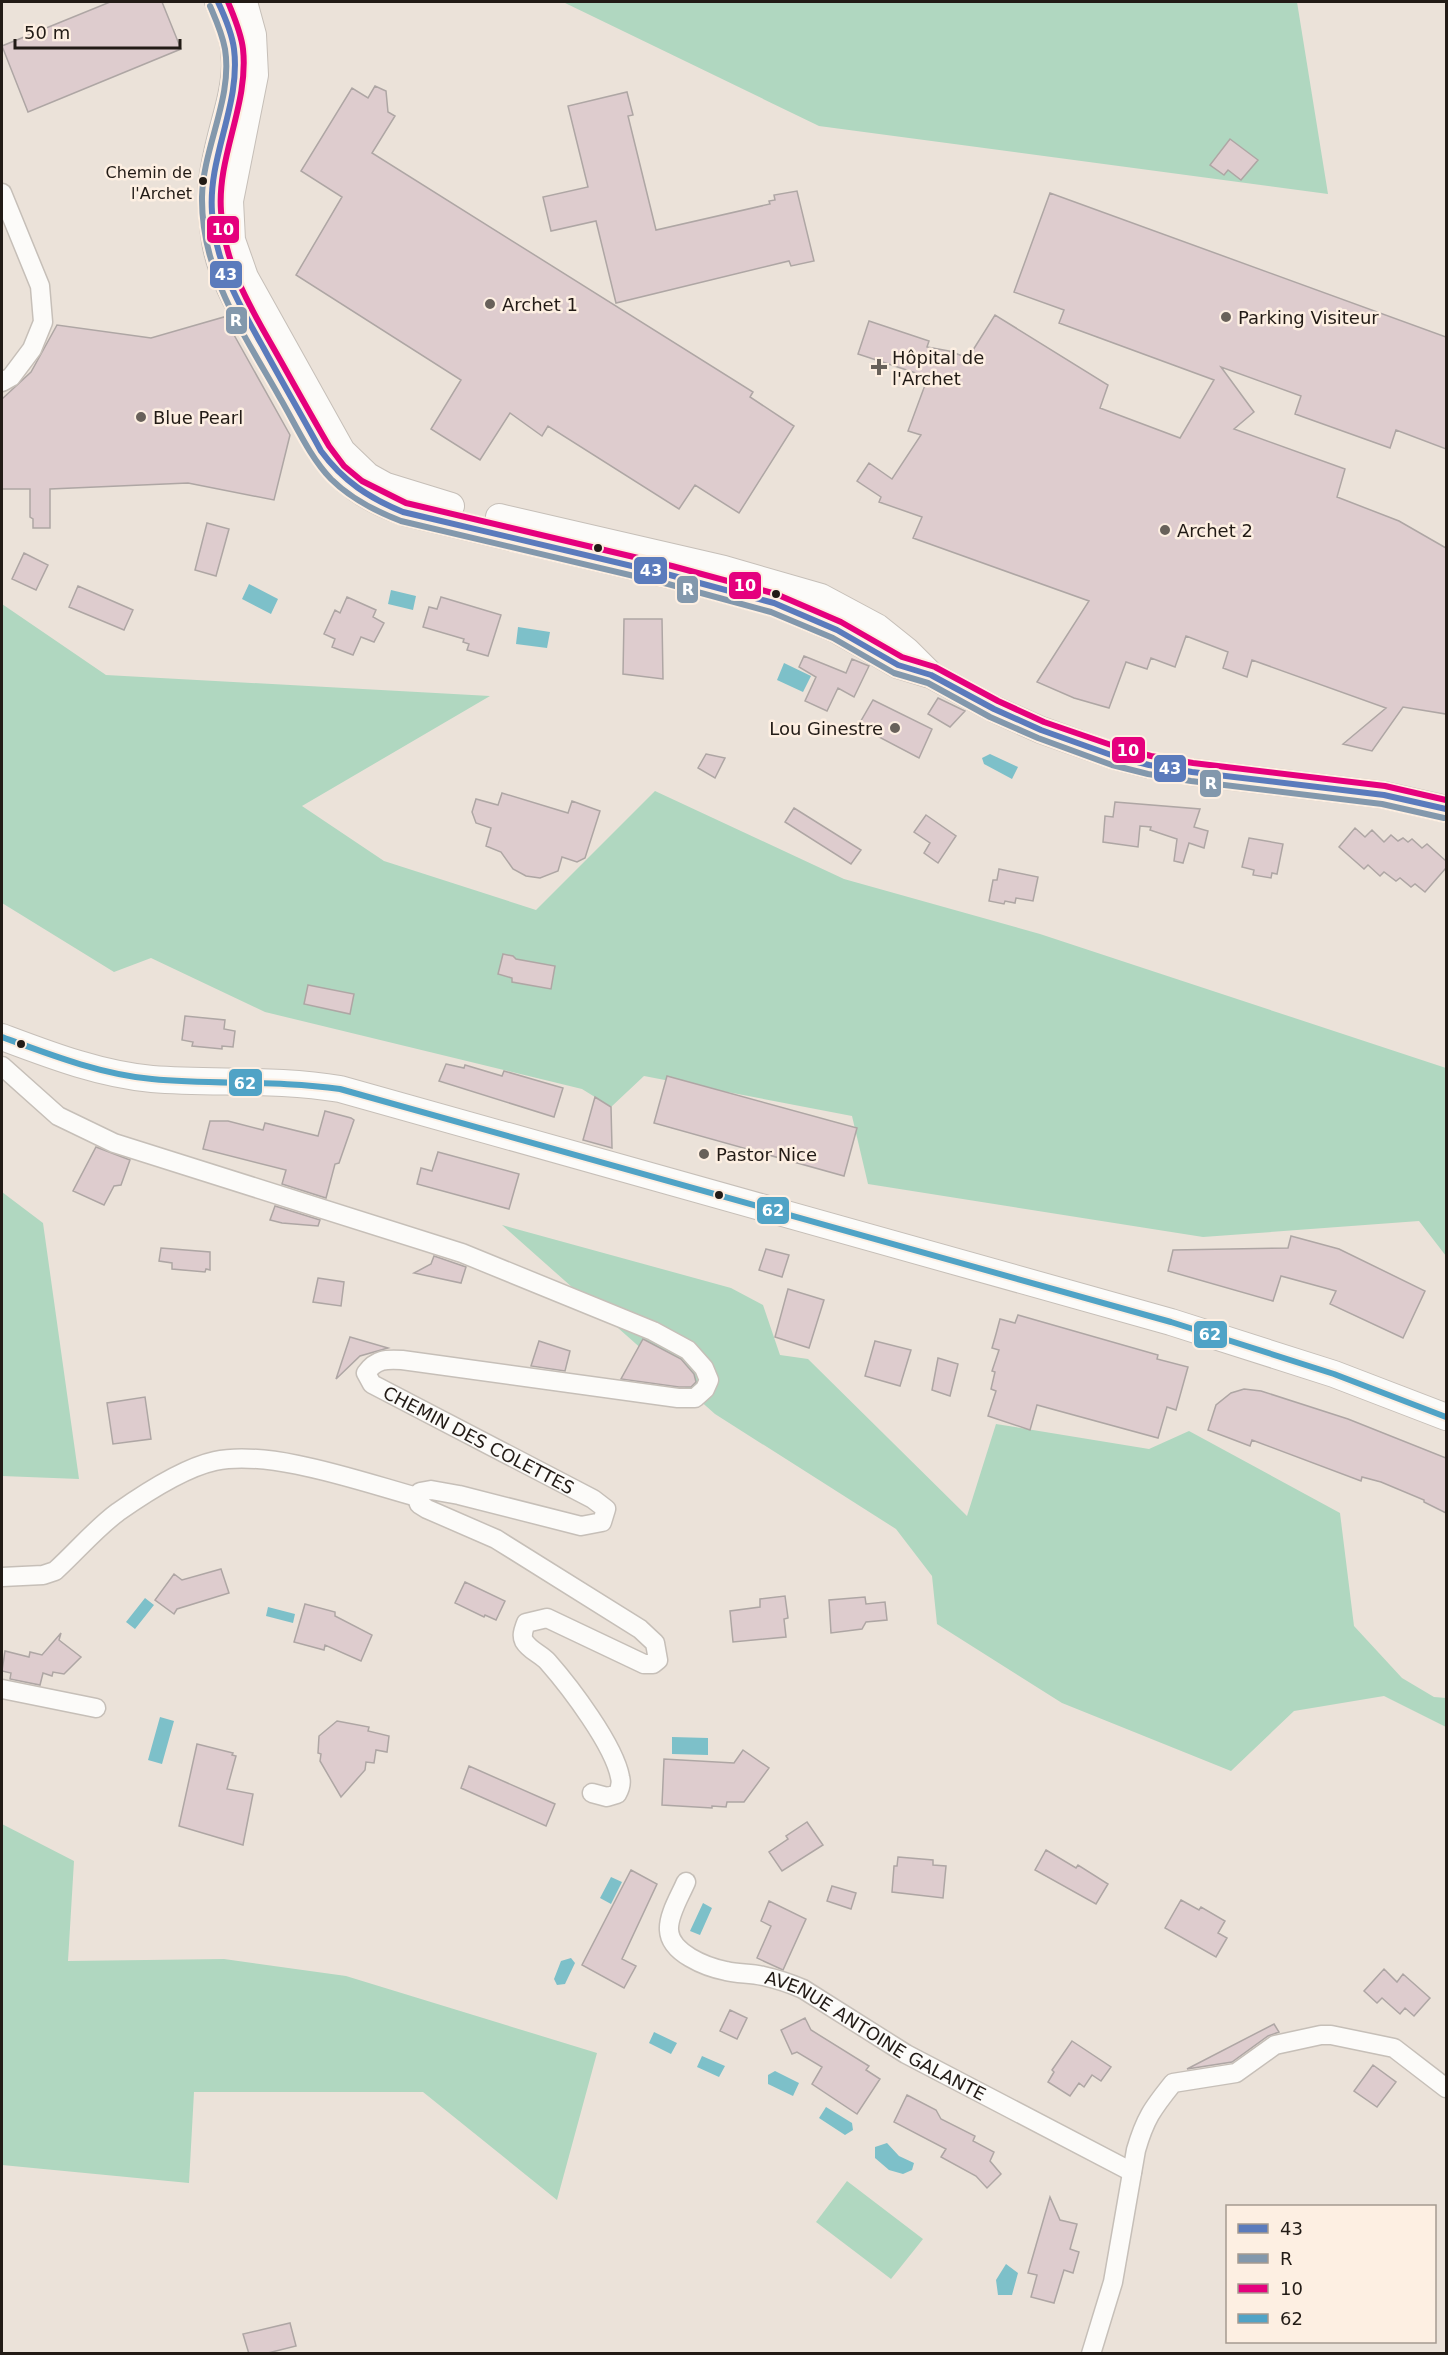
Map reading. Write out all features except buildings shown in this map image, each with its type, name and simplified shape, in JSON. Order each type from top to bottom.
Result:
[{"type":"street","points":[[218,2],[230,28],[235,50],[235,77],[222,183]]},
{"type":"street","points":[[244,2],[253,35],[255,75],[212,217],[215,242],[230,286],[326,460],[345,481],[361,494],[404,512],[750,596],[846,622],[898,665],[931,675],[994,709],[1073,743],[1137,762],[1192,772],[1384,795],[1446,809]]},
{"type":"street","points":[[2,193],[40,286],[43,322],[32,349],[11,377],[2,382]]},
{"type":"street","points":[[2,1036],[55,1057],[107,1072],[151,1079],[306,1083],[340,1089],[1171,1322],[1334,1374],[1446,1417]]},
{"type":"street","name":"CHEMIN DES COLETTES","points":[[2,1066],[58,1116],[114,1143],[462,1253],[653,1331],[688,1350],[704,1368],[709,1380],[705,1389],[695,1398],[678,1398],[402,1360],[386,1359],[373,1363],[366,1373],[372,1384],[593,1499],[606,1509],[602,1522],[581,1526],[440,1491],[420,1492],[417,1497]]},
{"type":"street","points":[[2,1577],[43,1575],[55,1571],[116,1513],[148,1492],[196,1467],[213,1461],[244,1458],[290,1464],[417,1497],[419,1504],[427,1509],[496,1539],[640,1629],[655,1643],[658,1660],[652,1664],[644,1664],[547,1618],[526,1623],[523,1639],[530,1648],[546,1660],[562,1679],[614,1760],[621,1778],[621,1788],[617,1794],[607,1797],[592,1793]]},
{"type":"street","points":[[2,1689],[96,1708]]},
{"type":"street","name":"AVENUE ANTOINE GALANTE","points":[[686,1882],[669,1927],[671,1941],[675,1947],[699,1961],[725,1971],[761,1975],[786,1981],[906,2054],[1132,2172]]},
{"type":"street","points":[[1091,2354],[1113,2282],[1136,2150],[1148,2115],[1173,2083],[1236,2073],[1275,2045],[1331,2035],[1384,2044],[1402,2053],[1446,2088]]},
{"type":"green space","points":[[563,2],[1297,2],[1328,194],[819,126]]},
{"type":"green space","points":[[2,604],[106,675],[490,696],[302,806],[384,861],[536,910],[655,791],[844,879],[1040,934],[1446,1068],[1446,1256],[1419,1221],[1203,1237],[868,1184],[852,1116],[644,1076],[611,1107],[582,1089],[265,1012],[151,958],[114,972],[2,903]]},
{"type":"green space","points":[[2,1192],[43,1223],[79,1479],[2,1476]]},
{"type":"green space","points":[[502,1225],[731,1288],[763,1305],[780,1355],[808,1359],[967,1516],[996,1424],[1149,1449],[1189,1431],[1340,1513],[1354,1626],[1402,1678],[1434,1697],[1446,1698],[1446,1727],[1384,1696],[1294,1711],[1231,1771],[1062,1703],[937,1624],[932,1576],[896,1529],[715,1414]]},
{"type":"green space","points":[[2,1824],[74,1861],[68,1961],[224,1959],[346,1976],[597,2053],[557,2200],[423,2092],[194,2092],[189,2183],[2,2165]]},
{"type":"green space","points":[[847,2181],[923,2239],[891,2279],[816,2222]]},
{"type":"water","points":[[249,584],[278,599],[271,614],[242,599]]},
{"type":"water","points":[[391,590],[416,596],[413,610],[388,604]]},
{"type":"water","points":[[518,627],[550,632],[547,648],[516,644]]},
{"type":"water","points":[[784,663],[811,676],[803,692],[777,680]]},
{"type":"water","points":[[990,754],[1018,767],[1012,779],[984,764],[982,758]]},
{"type":"water","points":[[145,1598],[154,1605],[135,1629],[126,1622]]},
{"type":"water","points":[[268,1607],[295,1614],[293,1623],[266,1616]]},
{"type":"water","points":[[160,1717],[174,1721],[162,1764],[148,1760]]},
{"type":"water","points":[[672,1737],[708,1738],[708,1755],[672,1754]]},
{"type":"water","points":[[611,1877],[622,1882],[611,1904],[600,1898]]},
{"type":"water","points":[[703,1903],[712,1908],[700,1935],[690,1931]]},
{"type":"water","points":[[571,1958],[575,1963],[565,1984],[557,1985],[554,1979],[561,1961]]},
{"type":"water","points":[[654,2032],[677,2043],[671,2054],[649,2043]]},
{"type":"water","points":[[702,2056],[725,2066],[719,2077],[697,2067]]},
{"type":"water","points":[[775,2071],[799,2083],[793,2096],[768,2084],[768,2075]]},
{"type":"water","points":[[826,2107],[852,2123],[853,2130],[845,2135],[819,2118]]},
{"type":"water","points":[[887,2143],[899,2156],[914,2163],[912,2170],[903,2174],[889,2170],[875,2158],[875,2147]]},
{"type":"water","points":[[1006,2264],[1018,2273],[1012,2295],[998,2295],[996,2280]]},
{"type":"transit line","name":"43","points":[[218,2],[232,37],[235,69],[233,90],[212,191],[214,231],[223,266],[245,315],[321,451],[329,462],[358,488],[403,512],[670,575],[774,603],[837,630],[898,665],[931,675],[994,709],[1041,730],[1114,756],[1192,772],[1384,795],[1446,809]]},
{"type":"transit line","name":"10","points":[[228,2],[241,37],[244,69],[242,90],[221,191],[223,229],[231,263],[253,311],[329,446],[344,466],[362,481],[406,503],[672,566],[776,594],[841,622],[902,657],[935,667],[998,701],[1044,722],[1117,747],[1151,756],[1193,763],[1385,786],[1446,800]]},
{"type":"transit line","name":"R","points":[[210,6],[224,43],[226,67],[222,104],[207,160],[202,197],[209,251],[227,302],[303,440],[331,479],[355,498],[401,521],[668,584],[771,612],[833,638],[894,673],[928,683],[990,717],[1038,738],[1112,765],[1191,781],[1382,804],[1444,818]]},
{"type":"transit line","name":"62","points":[[2,1037],[76,1063],[114,1073],[152,1079],[293,1084],[340,1089],[1171,1322],[1334,1374],[1446,1417]]},
{"type":"place","name":"Chemin de l'Archet","points":[[203,181]]},
{"type":"place","name":"Archet 1","points":[[490,304]]},
{"type":"place","name":"Parking Visiteur","points":[[1226,317]]},
{"type":"place","name":"Hôpital de l'Archet","points":[[879,367]]},
{"type":"place","name":"Blue Pearl","points":[[141,417]]},
{"type":"place","name":"Archet 2","points":[[1165,530]]},
{"type":"place","name":"Lou Ginestre","points":[[895,728]]},
{"type":"place","name":"Pastor Nice","points":[[704,1154]]}]
